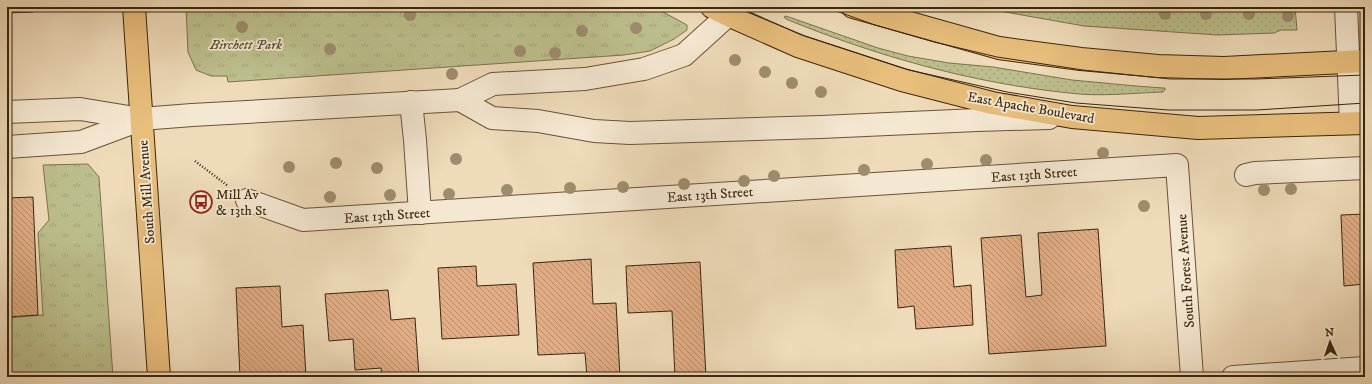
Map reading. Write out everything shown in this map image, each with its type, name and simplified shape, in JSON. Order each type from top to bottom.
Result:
[{"type":"main road","name":"South Mill Avenue","points":[[134,7],[159,377]]},
{"type":"main road","points":[[853,7],[999,48],[1081,59],[1158,66],[1224,68],[1357,61]]},
{"type":"main road","name":"East Apache Boulevard","points":[[726,10],[798,46],[902,80],[992,103],[1072,117],[1198,128],[1358,123]]},
{"type":"street","points":[[1346,7],[1357,61],[1358,123]]},
{"type":"street","points":[[7,112],[80,109],[141,119],[460,100],[493,84],[585,79],[644,69],[684,55],[726,10]]},
{"type":"street","points":[[460,100],[492,118],[538,121],[594,131],[630,133],[1072,117]]},
{"type":"street","points":[[411,102],[420,213]]},
{"type":"street","points":[[7,147],[81,142],[141,119]]},
{"type":"street","name":"East 13th Street","points":[[247,200],[303,220],[1177,165]]},
{"type":"street","name":"South Forest Avenue","points":[[1177,165],[1192,377]]},
{"type":"street","points":[[1246,175],[1255,173],[1365,168]]},
{"type":"street","points":[[1233,377],[1365,368]]},
{"type":"path","points":[[195,161],[247,200]]},
{"type":"green space","name":"Birchett Park","points":[[186,7],[654,7],[687,25],[687,30],[674,39],[650,51],[624,55],[228,82],[227,76],[211,76],[196,70],[188,52]]},
{"type":"green space","points":[[977,7],[1295,7],[1297,30],[1281,30],[1274,33],[1218,35],[1084,26]]},
{"type":"green space","points":[[786,16],[878,48],[908,56],[949,63],[993,67],[1072,80],[1165,88],[1165,90],[1163,92],[1128,94],[1081,94],[1033,88],[961,75],[855,45],[786,19],[784,17]]},
{"type":"green space","points":[[88,164],[99,177],[113,377],[7,377],[7,318],[43,315],[38,233],[49,220],[43,165]]},
{"type":"building","points":[[7,7],[33,7],[33,12],[7,13]]},
{"type":"building","points":[[33,197],[38,315],[7,317],[7,198]]},
{"type":"building","points":[[1365,214],[1365,284],[1344,286],[1341,215]]},
{"type":"building","points":[[1098,229],[1106,346],[989,354],[981,238],[1021,235],[1026,297],[1042,295],[1038,233]]},
{"type":"building","points":[[951,246],[954,287],[971,285],[973,325],[916,329],[914,306],[898,308],[895,250]]},
{"type":"building","points":[[591,259],[593,304],[616,303],[620,377],[587,377],[585,353],[538,355],[533,263]]},
{"type":"building","points":[[700,262],[706,377],[675,377],[672,311],[628,313],[626,266]]},
{"type":"building","points":[[476,266],[477,286],[516,284],[519,335],[442,339],[438,268]]},
{"type":"building","points":[[280,286],[282,327],[303,325],[306,377],[240,377],[236,288]]},
{"type":"building","points":[[388,290],[391,320],[415,318],[419,377],[382,377],[381,368],[355,370],[353,339],[329,341],[325,294]]},
{"type":"tram line","points":[[735,7],[805,36],[909,70],[1007,92],[1076,103],[1168,110],[1257,110],[1365,103]]},
{"type":"tram line","points":[[825,7],[875,25],[934,42],[997,57],[1083,70],[1170,79],[1256,79],[1365,75]]},
{"type":"place","name":"Mill Av & 13th St","points":[[201,202]]}]
